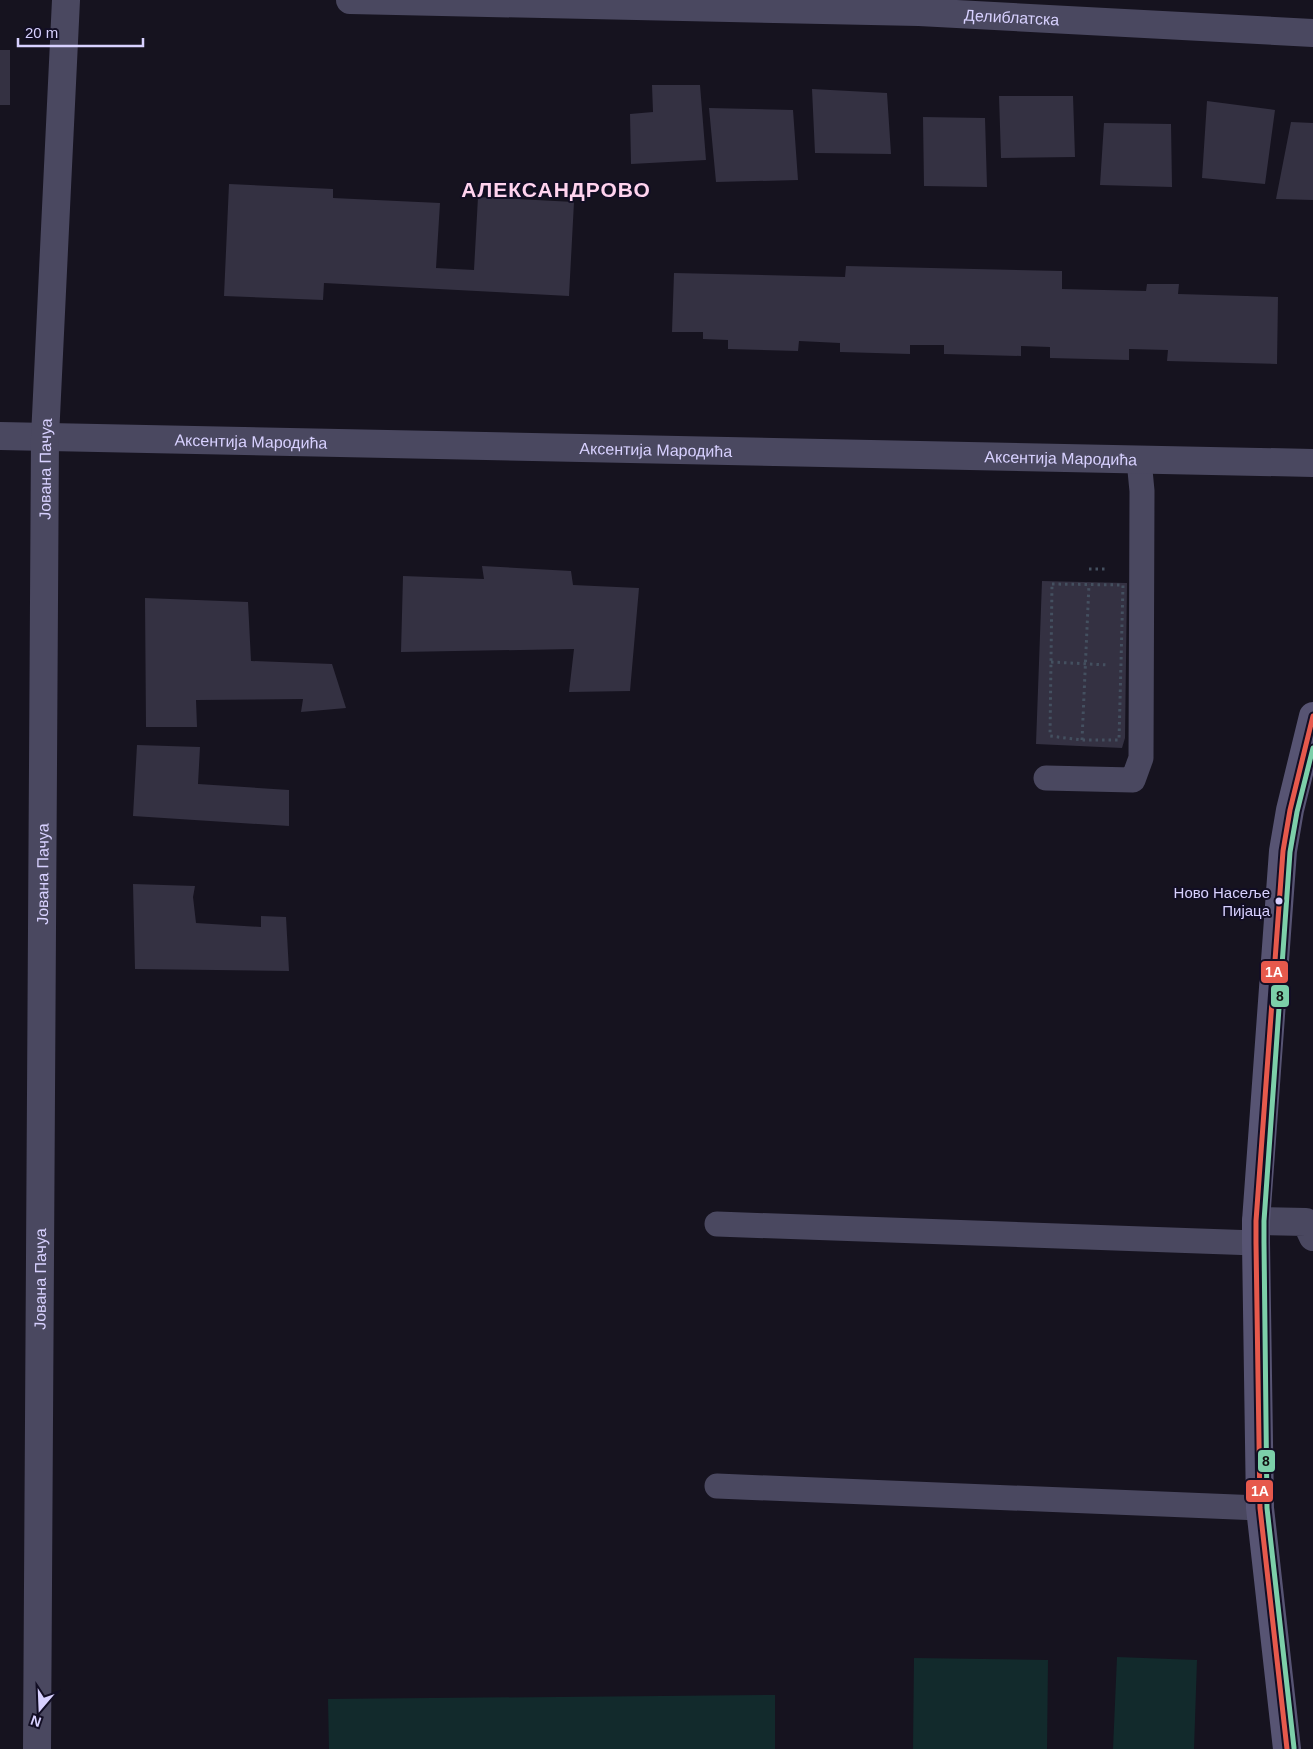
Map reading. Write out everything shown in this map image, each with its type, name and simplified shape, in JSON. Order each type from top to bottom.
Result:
[{"type":"street","name":"Јована Пачуа","points":[[36,1749],[45,437],[66,0]]},
{"type":"street","name":"Делиблатска","points":[[350,0],[920,6],[1313,33]]},
{"type":"street","name":"Аксентија Мародића","points":[[0,436],[1313,463]]},
{"type":"street","points":[[1287,1749],[1260,1508],[1256,1232],[1283,851],[1290,810],[1313,716]]},
{"type":"street","points":[[1256,1232],[1306,1222],[1313,1237]]},
{"type":"lane","points":[[1046,778],[1133,780],[1141,758],[1142,491],[1139,460]]},
{"type":"lane","points":[[717,1224],[1256,1232]]},
{"type":"lane","points":[[717,1486],[1260,1508]]},
{"type":"path","points":[[1050,736],[1052,584],[1089,584],[1082,740]]},
{"type":"path","points":[[1051,662],[1121,665]]},
{"type":"green space","points":[[1117,1657],[1197,1660],[1194,1749],[1113,1749]]},
{"type":"green space","points":[[914,1658],[1048,1660],[1047,1749],[913,1749]]},
{"type":"green space","points":[[775,1695],[775,1749],[329,1749],[328,1699]]},
{"type":"building","points":[[0,50],[10,50],[10,105],[0,105]]},
{"type":"building","points":[[652,85],[700,85],[706,160],[631,164],[630,114],[653,112]]},
{"type":"building","points":[[812,89],[887,93],[891,154],[815,153]]},
{"type":"building","points":[[999,96],[1073,96],[1075,157],[1001,158]]},
{"type":"building","points":[[1207,101],[1275,110],[1265,184],[1202,178]]},
{"type":"building","points":[[709,108],[793,110],[798,180],[716,182]]},
{"type":"building","points":[[923,117],[985,118],[987,187],[924,186]]},
{"type":"building","points":[[1291,122],[1313,123],[1313,200],[1276,199]]},
{"type":"building","points":[[1104,123],[1171,124],[1172,187],[1100,185]]},
{"type":"building","points":[[229,184],[333,189],[333,198],[440,203],[436,268],[474,270],[478,197],[574,202],[569,296],[324,283],[323,300],[224,296]]},
{"type":"building","points":[[846,266],[1062,271],[1062,289],[1146,291],[1147,284],[1179,284],[1178,294],[1278,297],[1277,364],[1167,361],[1168,350],[1129,349],[1129,360],[1050,358],[1050,347],[1021,346],[1021,356],[944,354],[944,345],[910,345],[910,354],[840,352],[840,343],[799,341],[798,351],[728,349],[728,340],[703,339],[703,332],[672,332],[674,273],[845,277]]},
{"type":"building","points":[[482,566],[571,571],[573,585],[639,588],[630,691],[569,692],[574,649],[401,652],[403,576],[484,579]]},
{"type":"building","points":[[1042,581],[1127,583],[1125,738],[1122,748],[1036,744]]},
{"type":"building","points":[[145,598],[248,602],[251,661],[332,664],[346,708],[301,712],[303,699],[196,700],[197,727],[146,727]]},
{"type":"building","points":[[137,745],[200,747],[198,784],[289,790],[289,826],[133,816]]},
{"type":"building","points":[[133,884],[195,886],[193,897],[196,923],[261,927],[261,916],[286,917],[289,971],[135,969]]},
{"type":"transit line","name":"1A","points":[[1287,1749],[1260,1508],[1256,1221],[1283,851],[1290,810],[1313,716]]},
{"type":"transit line","name":"8","points":[[1294,1748],[1267,1508],[1264,1221],[1290,852],[1297,812],[1313,748]]},
{"type":"place","name":"Ново Насеље Пијаца","points":[[1279,901]]},
{"type":"district","name":"АЛЕКСАНДРОВО","points":[[556,189]]}]
